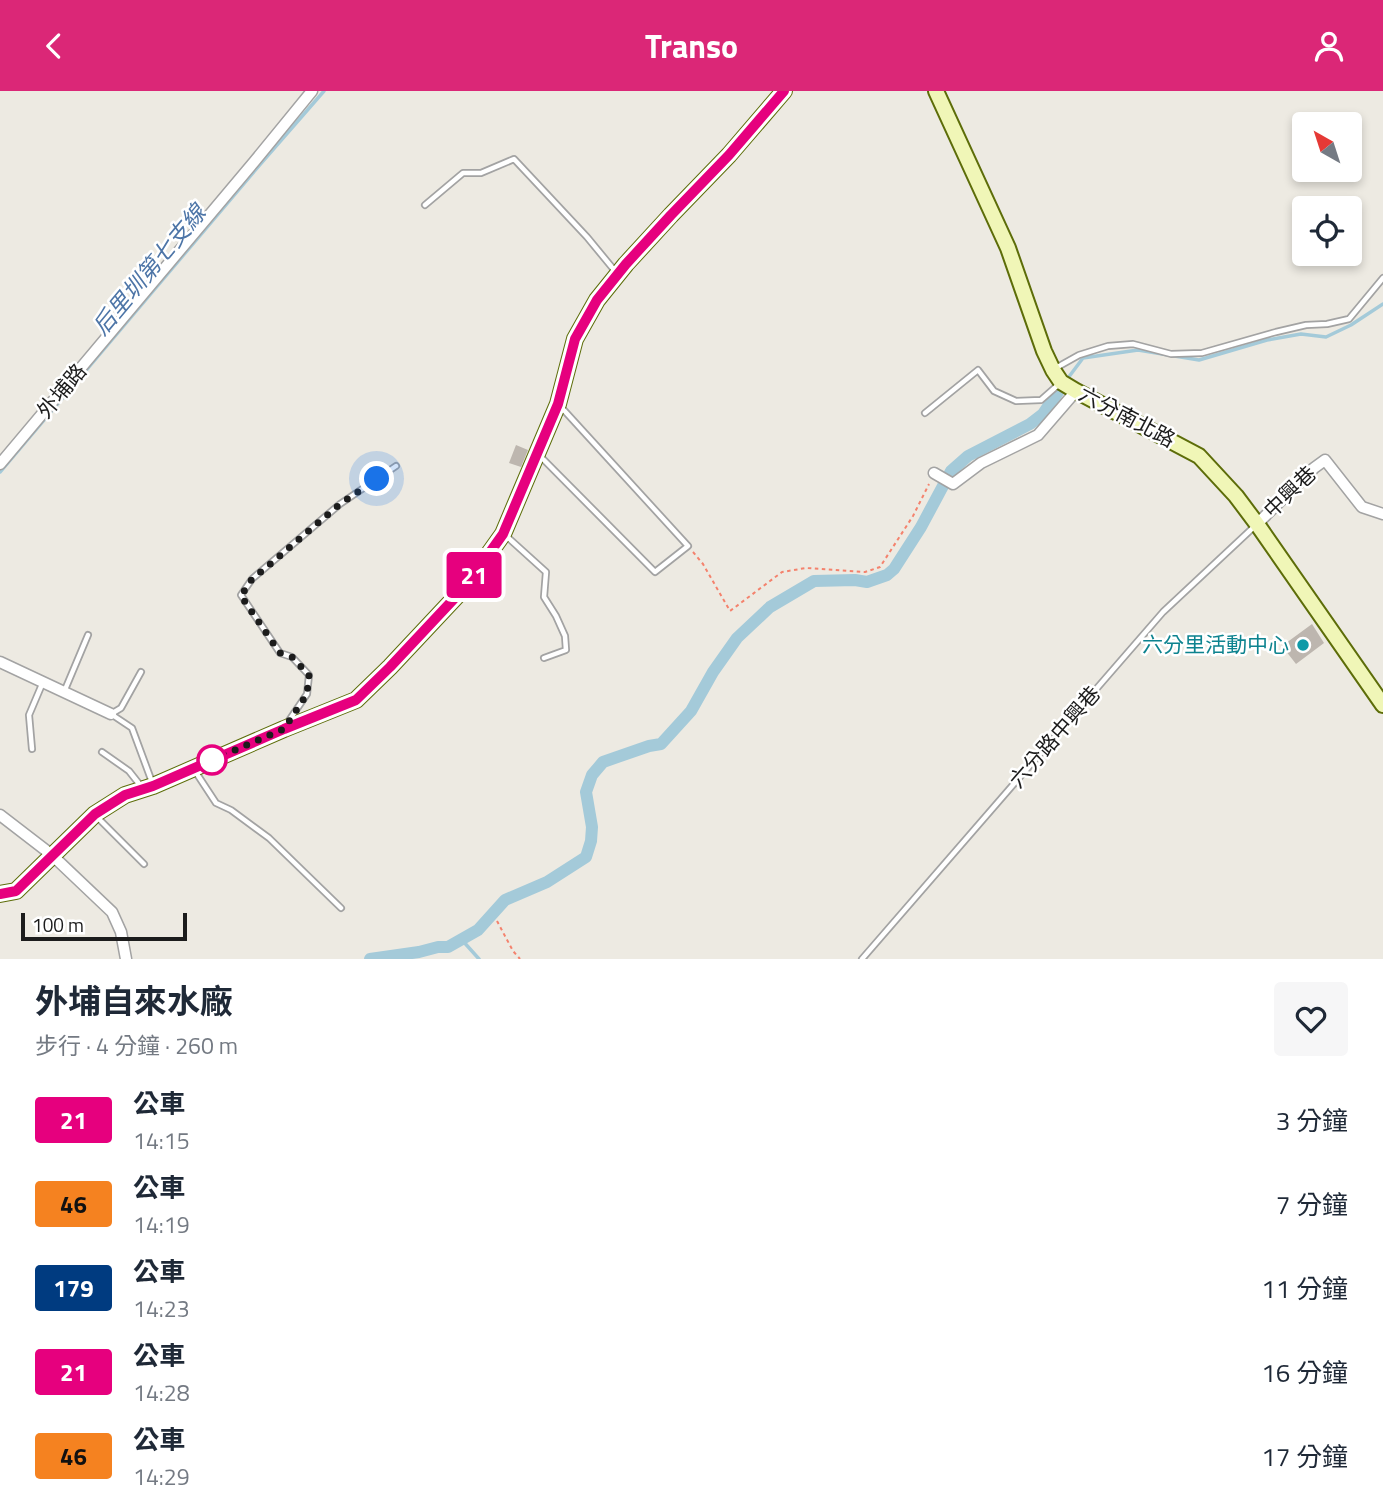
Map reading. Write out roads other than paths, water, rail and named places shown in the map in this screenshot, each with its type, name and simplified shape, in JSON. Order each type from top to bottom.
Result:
[{"type":"street","name":"外埔路","points":[[0,464],[312,91]]},
{"type":"street","points":[[0,894],[16,891],[95,814],[125,795],[356,700],[390,667],[466,586],[503,534],[558,404],[575,339],[597,300],[784,91]]},
{"type":"street","points":[[936,91],[1008,248],[1044,351],[1057,376]]},
{"type":"street","name":"六分南北路","points":[[1057,376],[1076,391],[1199,456],[1236,496],[1257,524],[1383,705]]},
{"type":"street","points":[[934,473],[953,484],[981,463],[1038,435],[1076,391]]},
{"type":"street","name":"中興巷","points":[[1257,524],[1325,460],[1362,507],[1383,515]]},
{"type":"street","points":[[0,662],[111,714]]},
{"type":"street","points":[[0,815],[52,855],[113,912],[121,932],[126,959]]},
{"type":"lane","points":[[425,205],[463,173],[481,173],[514,159],[618,274]]},
{"type":"lane","points":[[925,413],[978,370],[994,391],[1016,401],[1041,400],[1057,376],[1079,355],[1108,346],[1133,344],[1171,354],[1202,353],[1306,325],[1349,319],[1383,278]]},
{"type":"lane","points":[[538,454],[655,572],[688,546],[558,404]]},
{"type":"lane","points":[[284,729],[307,694],[309,675],[292,657],[280,653],[241,596],[252,579],[340,504],[396,466]]},
{"type":"lane","name":"六分路中興巷","points":[[862,959],[1163,612],[1257,524]]},
{"type":"lane","points":[[503,534],[546,572],[544,597],[565,636],[566,650],[544,658]]},
{"type":"lane","points":[[64,692],[88,635]]},
{"type":"lane","points":[[141,672],[121,708],[111,714],[132,727],[148,787]]},
{"type":"lane","points":[[32,749],[29,715],[43,682]]},
{"type":"lane","points":[[103,753],[148,787]]},
{"type":"lane","points":[[193,768],[216,803],[231,810],[269,838],[341,908]]},
{"type":"lane","points":[[95,814],[144,864]]},
{"type":"waterway","name":"后里圳第七支線","points":[[0,472],[324,91]]},
{"type":"waterway","points":[[1068,378],[1083,358],[1138,350],[1199,360],[1267,340],[1301,334],[1326,337],[1351,325],[1383,304]]},
{"type":"waterway","points":[[370,959],[448,947],[478,930],[505,900],[547,882],[586,857],[592,827],[586,792],[592,775],[603,762],[661,744],[691,711],[713,672],[737,638],[770,607],[814,581],[867,582],[887,575],[894,569],[921,527],[951,471],[968,456],[1030,424],[1043,414],[1058,392]]},
{"type":"waterway","points":[[462,940],[479,959]]},
{"type":"place","name":"六分里活動中心","points":[[1303,645]]}]
